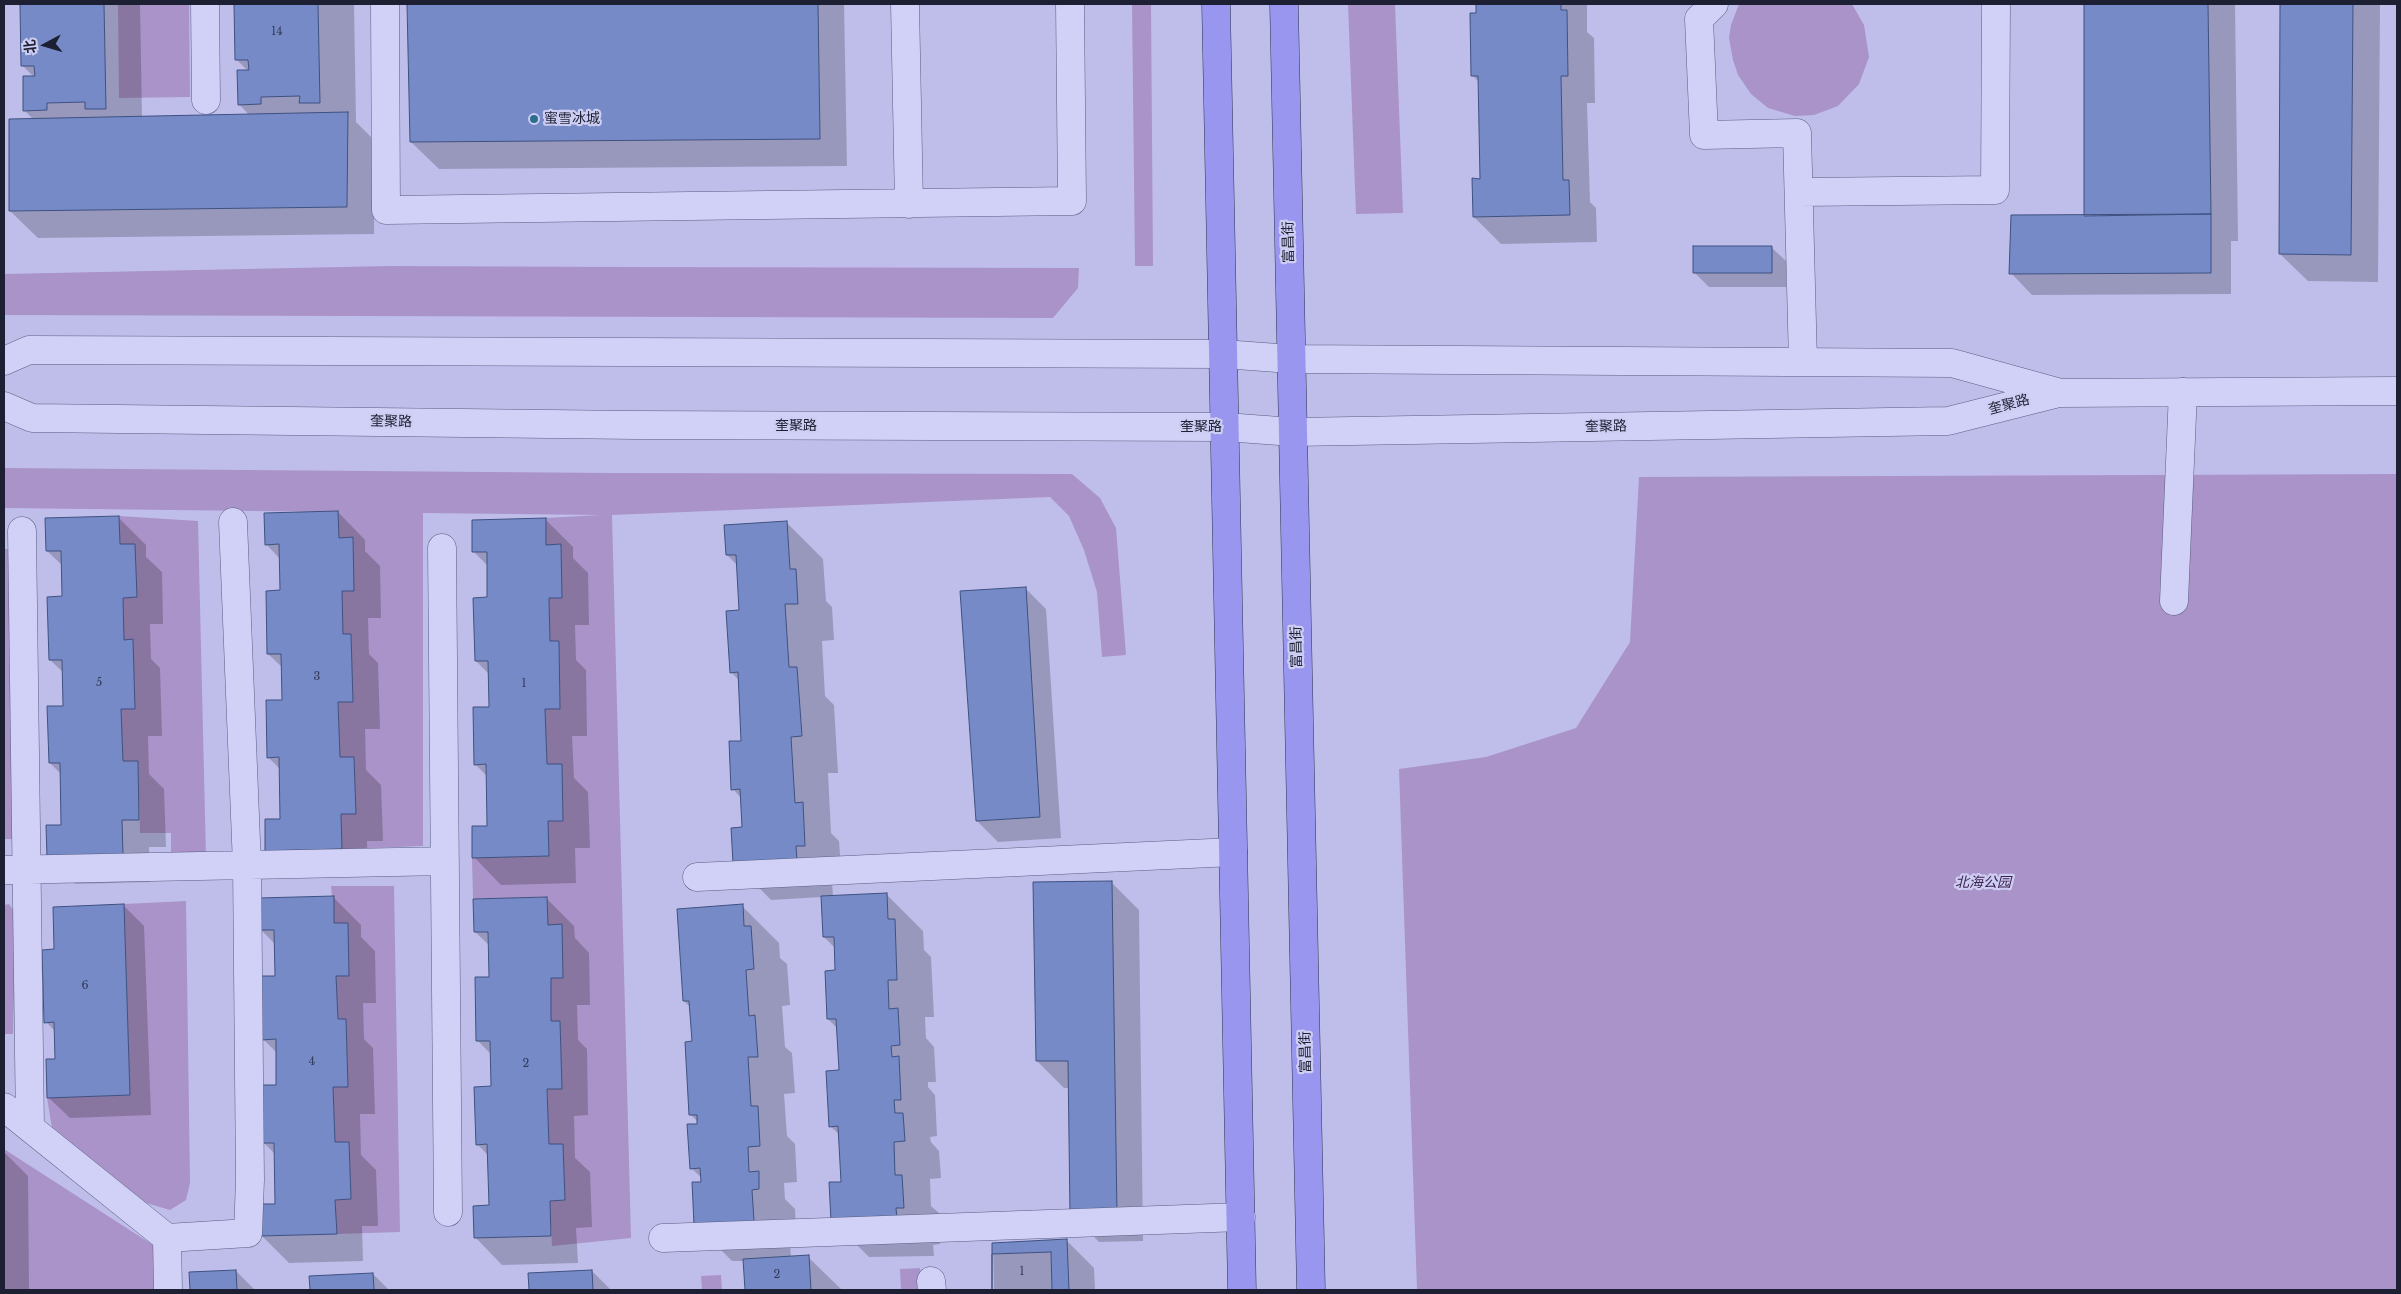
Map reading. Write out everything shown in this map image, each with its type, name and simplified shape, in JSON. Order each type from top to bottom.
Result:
[{"type":"main road","points":[[1216,4],[1242,1290]]},
{"type":"main road","name":"富昌街","points":[[1284,4],[1311,1290]]},
{"type":"street","points":[[205,4],[206,100]]},
{"type":"street","points":[[384,4],[386,210],[1072,201],[1070,4]]},
{"type":"street","points":[[905,4],[910,204]]},
{"type":"street","points":[[1714,4],[1699,19],[1704,135],[1797,133],[1803,362]]},
{"type":"street","points":[[1799,192],[1996,190],[1996,4]]},
{"type":"street","points":[[4,362],[29,350],[1224,354],[1292,359],[1952,363],[2058,393]]},
{"type":"street","name":"奎聚路","points":[[4,406],[32,418],[636,425],[1225,427],[1293,432],[1948,421],[2058,393],[2397,391]]},
{"type":"street","points":[[2174,601],[2182,392]]},
{"type":"street","points":[[4,1107],[167,1238],[248,1233],[250,1180],[247,865],[233,522]]},
{"type":"street","points":[[22,531],[15,870],[30,1128]]},
{"type":"street","points":[[442,548],[448,1212]]},
{"type":"street","points":[[697,876],[1233,852]]},
{"type":"street","points":[[15,870],[445,861]]},
{"type":"street","points":[[663,1238],[1241,1217]]},
{"type":"street","points":[[167,1238],[168,1290]]},
{"type":"green space","points":[[118,4],[189,4],[190,97],[119,98]]},
{"type":"green space","points":[[1132,4],[1151,4],[1153,266],[1135,266]]},
{"type":"green space","points":[[1348,4],[1395,4],[1403,213],[1356,214]]},
{"type":"green space","points":[[1739,4],[1852,4],[1864,25],[1869,57],[1859,84],[1838,106],[1814,115],[1795,116],[1768,108],[1751,94],[1738,75],[1733,60],[1729,38],[1731,25]]},
{"type":"green space","points":[[390,266],[1079,268],[1078,288],[1053,318],[4,315],[4,274]]},
{"type":"green space","points":[[4,468],[611,473],[1072,474],[1100,498],[1116,528],[1126,655],[1102,657],[1097,592],[1084,550],[1069,516],[1050,497],[612,515],[631,1238],[552,1246],[550,1201],[565,1200],[563,1144],[549,1144],[547,1089],[562,1088],[560,1021],[551,1021],[551,978],[563,978],[562,925],[548,925],[547,897],[473,899],[472,858],[548,856],[548,821],[563,821],[562,764],[547,764],[545,709],[560,709],[559,641],[550,641],[549,598],[562,598],[561,545],[546,545],[546,518],[600,515],[423,513],[423,846],[342,849],[341,814],[356,813],[354,757],[340,757],[338,702],[353,702],[351,634],[343,634],[342,591],[354,590],[353,538],[339,538],[338,512],[4,508]]},
{"type":"green space","name":"北海公园","points":[[2397,474],[2397,1290],[1417,1290],[1399,769],[1486,757],[1576,728],[1630,642],[1639,477]]},
{"type":"green space","points":[[119,516],[198,521],[206,858],[171,863],[171,833],[140,833],[138,761],[123,761],[121,709],[135,709],[133,640],[124,640],[123,598],[137,597],[135,544],[120,544]]},
{"type":"green space","points":[[4,549],[8,549],[16,839],[4,839]]},
{"type":"green space","points":[[331,886],[394,886],[400,1232],[337,1234],[335,1200],[351,1199],[349,1142],[335,1142],[333,1087],[348,1086],[346,1020],[338,1019],[336,976],[349,976],[348,923],[334,923]]},
{"type":"green space","points":[[186,901],[190,1183],[186,1200],[170,1210],[146,1203],[52,1128],[47,1098],[130,1095],[124,904]]},
{"type":"green space","points":[[9,904],[16,914],[13,1034],[4,1034],[4,905]]},
{"type":"green space","points":[[4,1149],[156,1247],[157,1290],[4,1290]]},
{"type":"green space","points":[[920,1268],[921,1290],[901,1290],[900,1269]]},
{"type":"green space","points":[[721,1275],[722,1290],[702,1290],[701,1276]]},
{"type":"building","points":[[20,4],[104,4],[106,109],[85,109],[85,102],[47,103],[47,110],[23,111],[23,76],[35,76],[34,66],[21,66]]},
{"type":"building","points":[[234,4],[318,4],[320,103],[299,103],[300,96],[261,97],[261,104],[238,105],[237,70],[249,70],[248,60],[235,60]]},
{"type":"building","points":[[407,4],[818,4],[820,139],[410,142]]},
{"type":"building","points":[[1476,4],[1561,4],[1561,10],[1567,10],[1568,76],[1561,76],[1563,180],[1569,180],[1570,215],[1473,217],[1472,178],[1480,179],[1478,76],[1471,76],[1470,13],[1476,13]]},
{"type":"building","points":[[2084,4],[2208,4],[2211,214],[2084,216]]},
{"type":"building","points":[[2280,4],[2353,4],[2351,255],[2279,254]]},
{"type":"building","points":[[348,112],[347,207],[9,211],[9,119]]},
{"type":"building","points":[[2211,214],[2211,273],[2009,274],[2011,215]]},
{"type":"building","points":[[1693,246],[1772,246],[1772,273],[1693,273]]},
{"type":"building","points":[[338,511],[339,538],[353,537],[354,591],[342,591],[343,634],[351,634],[353,702],[338,702],[340,757],[354,757],[356,814],[341,814],[342,849],[265,851],[265,819],[280,819],[279,757],[267,758],[266,700],[282,700],[281,654],[267,654],[266,591],[280,590],[279,544],[265,545],[264,513]]},
{"type":"building","points":[[119,516],[120,544],[135,544],[137,597],[123,598],[124,640],[133,639],[135,709],[121,709],[123,761],[138,761],[139,820],[122,820],[123,855],[47,857],[46,825],[61,825],[60,763],[49,763],[47,706],[63,706],[62,660],[49,660],[47,597],[62,596],[61,551],[46,551],[45,518]]},
{"type":"building","points":[[546,518],[546,545],[561,544],[562,598],[549,598],[550,641],[559,641],[560,709],[545,709],[547,764],[562,764],[563,821],[548,821],[549,856],[472,858],[472,826],[487,826],[486,764],[474,765],[473,707],[489,707],[488,661],[475,661],[473,598],[487,597],[487,552],[472,552],[472,520]]},
{"type":"building","points":[[787,521],[790,569],[796,569],[798,604],[785,604],[789,667],[797,667],[802,736],[791,737],[795,803],[803,802],[805,846],[796,846],[797,860],[733,863],[731,828],[742,827],[740,789],[731,790],[729,741],[741,741],[738,672],[730,673],[726,611],[739,610],[736,555],[726,555],[724,525]]},
{"type":"building","points":[[1026,587],[1040,817],[976,821],[960,591]]},
{"type":"building","points":[[1112,881],[1117,1214],[1070,1215],[1068,1061],[1036,1061],[1033,882]]},
{"type":"building","points":[[887,893],[888,919],[895,919],[897,980],[888,980],[889,1009],[898,1008],[900,1045],[891,1046],[892,1057],[899,1056],[901,1100],[894,1100],[895,1113],[903,1113],[905,1141],[894,1142],[895,1175],[902,1175],[904,1208],[896,1208],[897,1219],[831,1221],[829,1182],[841,1182],[838,1126],[829,1127],[826,1071],[839,1070],[836,1019],[827,1019],[825,971],[835,970],[834,937],[823,937],[821,896]]},
{"type":"building","points":[[334,896],[334,923],[348,923],[349,976],[336,976],[338,1019],[346,1019],[348,1087],[333,1087],[335,1142],[349,1142],[351,1199],[335,1200],[337,1234],[260,1236],[259,1204],[275,1204],[274,1143],[262,1143],[260,1085],[276,1085],[276,1039],[262,1040],[261,976],[275,976],[274,930],[260,930],[259,898]]},
{"type":"building","points":[[547,897],[548,925],[562,924],[563,978],[551,978],[551,1021],[560,1021],[562,1089],[547,1089],[549,1144],[563,1144],[565,1200],[550,1201],[551,1236],[474,1238],[473,1206],[489,1205],[487,1144],[476,1145],[474,1087],[491,1086],[490,1041],[476,1041],[475,977],[489,977],[488,932],[474,932],[473,899]]},
{"type":"building","points":[[124,904],[130,1095],[47,1098],[46,1059],[55,1059],[54,1022],[44,1023],[42,950],[54,949],[53,907]]},
{"type":"building","points":[[743,904],[744,926],[751,926],[754,969],[746,970],[749,1016],[755,1015],[758,1057],[748,1057],[751,1106],[758,1106],[760,1146],[748,1147],[749,1172],[759,1171],[759,1189],[752,1190],[754,1221],[694,1225],[692,1182],[701,1182],[700,1168],[690,1169],[687,1124],[697,1124],[697,1115],[689,1115],[685,1042],[692,1041],[689,1001],[683,1001],[677,909]]},
{"type":"building","points":[[1067,1239],[1069,1290],[992,1290],[992,1243]]},
{"type":"building","points":[[1051,1252],[1052,1290],[992,1290],[992,1254]]},
{"type":"building","points":[[809,1255],[811,1290],[745,1290],[743,1259]]},
{"type":"building","points":[[236,1270],[237,1290],[190,1290],[189,1272]]},
{"type":"building","points":[[592,1270],[593,1290],[529,1290],[528,1273]]},
{"type":"building","points":[[373,1273],[374,1290],[310,1290],[309,1276]]},
{"type":"place","name":"蜜雪冰城","points":[[534,119]]}]
